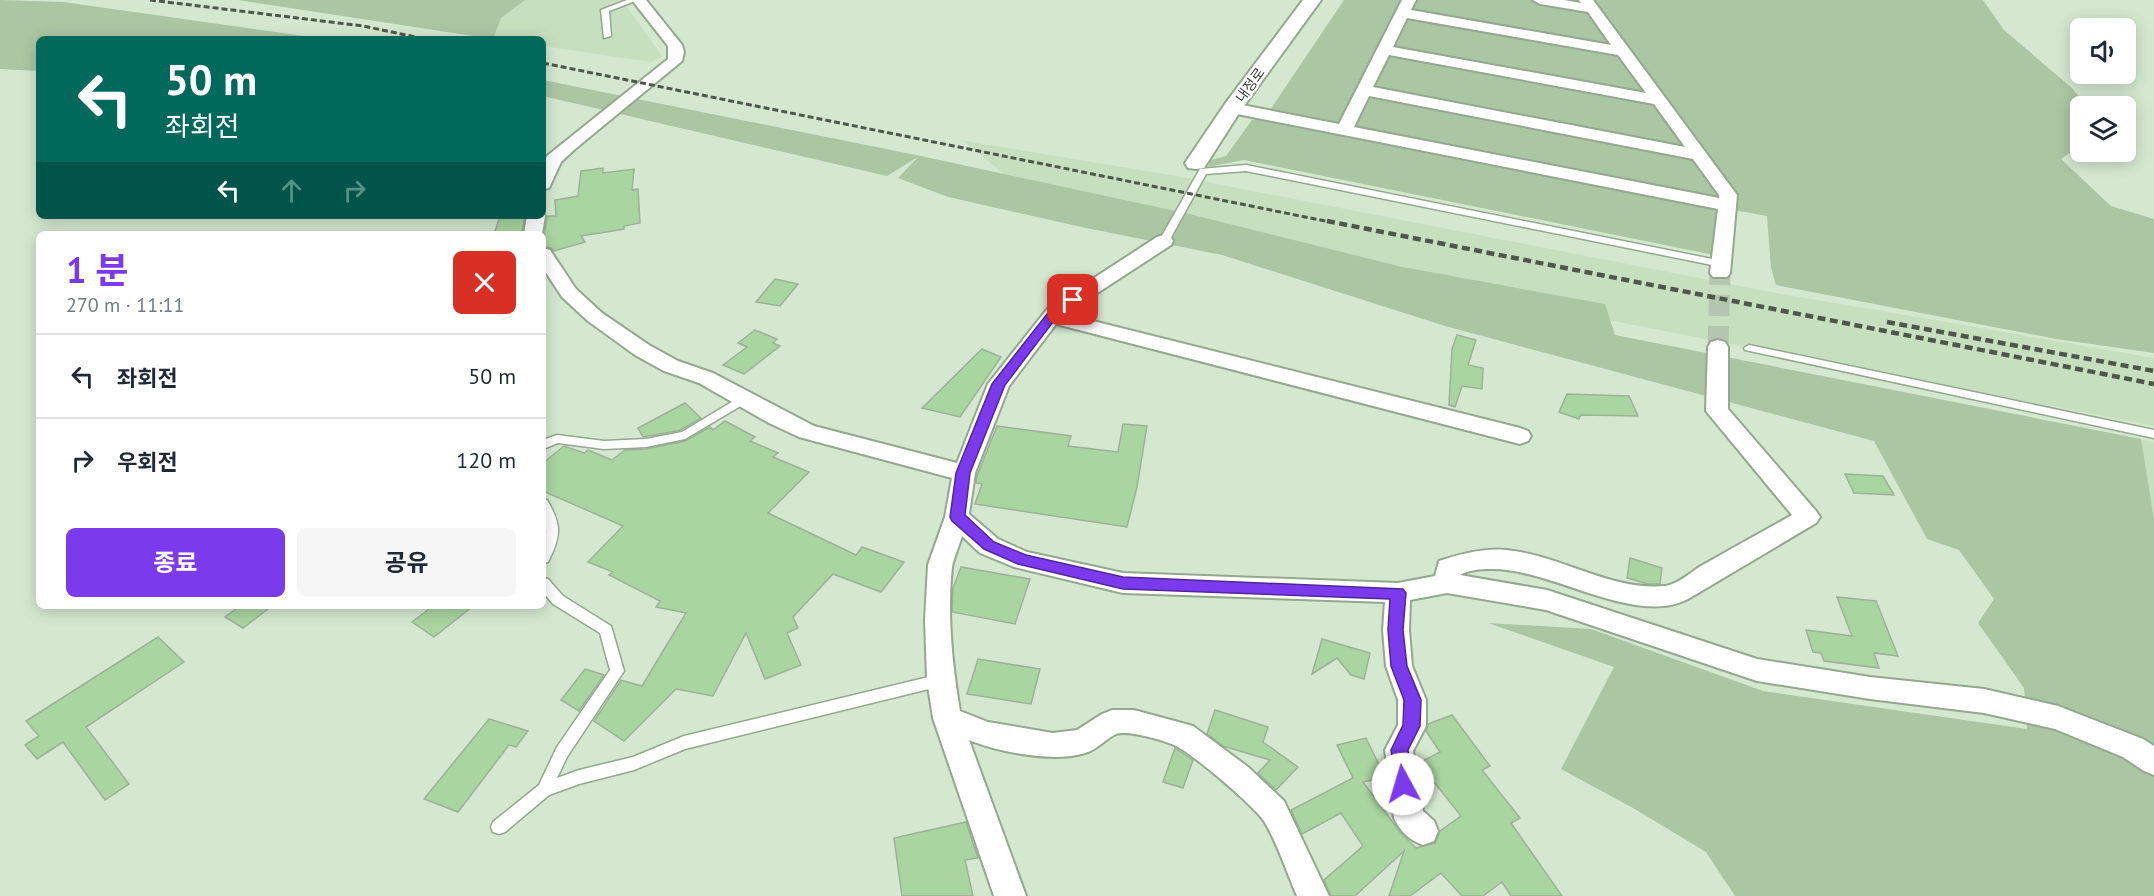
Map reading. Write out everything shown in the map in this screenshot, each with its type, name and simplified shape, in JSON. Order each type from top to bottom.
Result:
[{"type":"street","points":[[546,177],[553,160],[568,145],[675,61],[677,52],[675,45],[639,0]]},
{"type":"street","name":"내정로","points":[[1200,167],[1232,108],[1312,0]]},
{"type":"street","points":[[1540,0],[1589,4],[1728,195],[1721,268]]},
{"type":"street","points":[[1344,130],[1406,6],[1623,51]]},
{"type":"street","points":[[1384,50],[1658,99]]},
{"type":"street","points":[[1364,90],[1699,155]]},
{"type":"street","points":[[1232,108],[1727,205]]},
{"type":"street","points":[[1010,896],[947,718],[941,680],[938,620],[940,565],[957,517],[963,473],[999,384],[1055,312],[1164,241]]},
{"type":"street","points":[[546,258],[569,293],[595,317],[642,350],[671,366],[706,378],[807,432],[963,473]]},
{"type":"street","points":[[1051,317],[1520,436]]},
{"type":"street","points":[[1447,582],[1448,568],[1460,563],[1485,558],[1510,558],[1531,562],[1610,590],[1634,595],[1672,596],[1808,517],[1717,411],[1718,347]]},
{"type":"street","points":[[957,517],[989,546],[1023,560],[1123,583],[1398,593],[1447,582],[1547,600],[1757,670],[1870,688],[1984,701],[2058,718],[2133,748],[2154,762]]},
{"type":"street","points":[[1398,593],[1395,630],[1399,666],[1412,700],[1412,726],[1400,750],[1401,761],[1409,818],[1423,831]]},
{"type":"street","points":[[947,718],[986,734],[1053,745],[1082,742],[1112,722],[1134,722],[1183,735],[1231,770],[1274,811],[1313,896]]},
{"type":"lane","points":[[607,36],[605,10],[634,0]]},
{"type":"lane","points":[[1164,241],[1200,167],[1246,168],[1721,268]]},
{"type":"lane","points":[[1749,348],[2154,434]]},
{"type":"lane","points":[[546,444],[557,439],[604,445],[646,443],[685,435],[745,398]]},
{"type":"lane","points":[[546,508],[554,536],[546,552]]},
{"type":"lane","points":[[544,790],[562,752],[617,671],[606,630],[558,600],[546,586]]},
{"type":"lane","points":[[499,827],[544,790],[579,777],[634,763],[684,743],[941,680]]},
{"type":"shaded area","points":[[0,0],[63,2],[304,36],[36,36],[36,71],[0,69]]},
{"type":"shaded area","points":[[238,0],[525,0],[501,18],[494,36],[473,36]]},
{"type":"shaded area","points":[[525,0],[622,0],[662,56],[651,62],[546,46],[546,36],[494,36],[501,18]]},
{"type":"shaded area","points":[[1344,0],[1983,0],[2004,30],[2079,96],[2070,96],[2070,153],[2061,159],[2111,206],[2154,219],[2154,353],[2056,339],[1776,285],[1771,268],[1767,216],[1706,205],[1717,211],[1714,255],[1244,160],[1208,167],[1211,160],[1226,156],[1252,120],[1264,119]]},
{"type":"shaded area","points":[[546,81],[921,156],[1189,214],[1403,267],[1605,304],[1615,335],[2141,439],[2154,520],[2154,896],[1735,896],[1706,852],[1633,808],[1561,769],[1614,667],[1488,623],[1591,629],[1763,691],[2027,729],[2024,688],[1978,623],[1994,599],[1959,550],[1927,539],[1874,441],[1445,326],[1222,255],[948,197],[898,178],[918,157],[887,176],[546,97]]},
{"type":"shaded area","points":[[964,141],[1171,175],[1771,292],[2154,358],[2154,426],[1608,320],[1605,304],[1403,267],[1138,203],[1004,174]]},
{"type":"shaded area","points":[[2141,440],[2154,442],[2154,520],[2153,519]]},
{"type":"building","points":[[603,168],[603,173],[634,169],[632,190],[638,189],[640,223],[624,226],[624,229],[581,236],[585,242],[554,251],[546,247],[547,216],[556,216],[555,200],[578,196],[581,171]]},
{"type":"building","points":[[499,219],[524,219],[522,231],[495,231]]},
{"type":"building","points":[[775,279],[798,284],[780,306],[756,302]]},
{"type":"building","points":[[755,330],[777,339],[773,343],[780,346],[744,374],[723,365],[747,347],[738,343]]},
{"type":"building","points":[[1457,335],[1476,340],[1468,365],[1483,368],[1482,389],[1462,386],[1455,407],[1449,405],[1452,349]]},
{"type":"building","points":[[982,349],[1001,357],[960,417],[922,408]]},
{"type":"building","points":[[1567,394],[1629,396],[1638,416],[1581,415],[1579,419],[1559,412]]},
{"type":"building","points":[[685,403],[701,418],[681,430],[643,437],[638,428]]},
{"type":"building","points":[[725,421],[755,437],[750,441],[778,453],[773,457],[809,472],[768,513],[856,555],[862,547],[904,562],[881,592],[833,574],[793,617],[798,628],[787,633],[801,665],[765,679],[746,633],[713,696],[676,689],[624,741],[594,721],[621,680],[642,686],[686,613],[656,607],[660,601],[609,575],[613,572],[588,562],[623,526],[546,492],[546,461],[564,446],[584,453],[588,450],[612,460],[625,450],[646,449],[685,441],[710,427],[713,430]]},
{"type":"building","points":[[1123,424],[1147,426],[1137,487],[1127,527],[975,504],[982,484],[976,483],[977,476],[997,426],[1071,436],[1068,446],[1118,452]]},
{"type":"building","points":[[1845,474],[1883,476],[1894,495],[1854,493]]},
{"type":"building","points":[[1630,558],[1662,568],[1660,584],[1648,584],[1627,578]]},
{"type":"building","points":[[961,567],[1030,579],[1015,624],[952,612],[953,588]]},
{"type":"building","points":[[1837,597],[1876,601],[1898,656],[1874,653],[1879,668],[1824,661],[1821,653],[1813,652],[1806,630],[1852,636]]},
{"type":"building","points":[[236,609],[268,609],[243,628],[225,617]]},
{"type":"building","points":[[429,609],[469,609],[434,637],[412,622]]},
{"type":"building","points":[[158,637],[184,662],[86,727],[129,784],[105,800],[63,742],[37,759],[25,745],[39,736],[26,721]]},
{"type":"building","points":[[1322,639],[1370,653],[1364,679],[1351,675],[1337,658],[1312,674]]},
{"type":"building","points":[[978,659],[1040,669],[1031,704],[967,694]]},
{"type":"building","points":[[585,669],[604,675],[579,711],[561,700]]},
{"type":"building","points":[[1215,710],[1268,727],[1263,742],[1298,767],[1276,790],[1258,773],[1270,760],[1223,746],[1207,734]]},
{"type":"building","points":[[1452,715],[1490,766],[1482,770],[1520,818],[1511,823],[1562,896],[1511,896],[1502,882],[1483,896],[1462,896],[1441,873],[1410,896],[1389,896],[1404,851],[1355,896],[1331,896],[1324,880],[1363,846],[1341,813],[1302,834],[1291,810],[1353,778],[1337,745],[1366,738],[1385,777],[1363,782],[1400,832],[1416,848],[1435,843],[1440,831],[1461,816],[1419,763],[1440,752],[1426,731],[1428,724]]},
{"type":"building","points":[[489,719],[528,731],[516,747],[509,745],[458,812],[424,799]]},
{"type":"building","points":[[1175,748],[1193,760],[1183,788],[1163,782]]},
{"type":"building","points":[[966,822],[978,858],[965,860],[973,896],[902,896],[894,838]]},
{"type":"tunnel","points":[[1718,347],[1720,273]]},
{"type":"railway","points":[[150,0],[363,26],[411,36]]},
{"type":"railway","points":[[546,64],[1335,223]]},
{"type":"railway","points":[[1327,221],[2154,384]]},
{"type":"railway","points":[[1887,322],[2154,371]]},
{"type":"route","points":[[1073,300],[1055,312],[999,384],[982,420],[963,473],[957,517],[989,546],[1023,560],[1123,583],[1398,593],[1395,630],[1399,666],[1412,700],[1412,726],[1400,750],[1403,784]]}]
